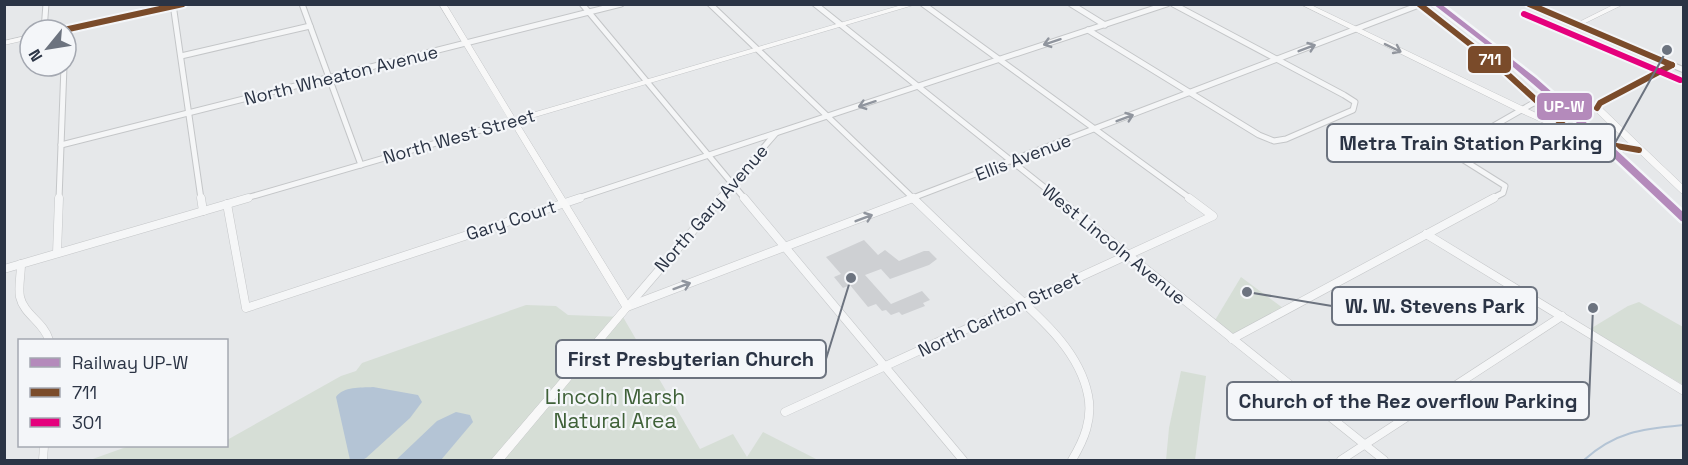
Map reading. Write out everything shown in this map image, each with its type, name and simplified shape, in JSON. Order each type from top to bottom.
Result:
[{"type":"street","points":[[78,27],[185,4]]},
{"type":"street","points":[[302,4],[361,165]]},
{"type":"street","points":[[442,4],[627,307]]},
{"type":"street","points":[[582,4],[963,460]]},
{"type":"street","name":"North Wheaton Avenue","points":[[61,145],[621,4]]},
{"type":"street","points":[[710,4],[1024,302],[1065,346],[1077,363],[1086,383],[1091,416],[1084,439],[1072,460]]},
{"type":"street","name":"West Lincoln Avenue","points":[[815,4],[1384,460]]},
{"type":"street","name":"North West Street","points":[[4,269],[914,4]]},
{"type":"street","points":[[922,4],[1096,128]]},
{"type":"street","points":[[1071,4],[1105,25]]},
{"type":"street","name":"North Gary Avenue","points":[[496,460],[776,133],[1167,4]]},
{"type":"street","points":[[1088,30],[1259,135],[1274,141],[1286,139],[1353,110],[1355,102],[1173,4]]},
{"type":"street","points":[[1303,4],[1572,133],[1592,141],[1639,150]]},
{"type":"street","points":[[1528,4],[1683,70]]},
{"type":"street","points":[[1577,25],[1621,4]]},
{"type":"street","points":[[1418,5],[1488,57],[1572,133]]},
{"type":"street","name":"Ellis Avenue","points":[[627,307],[1418,5]]},
{"type":"street","points":[[174,6],[203,211]]},
{"type":"street","points":[[181,56],[310,26]]},
{"type":"street","points":[[1672,65],[1600,103],[1598,108],[1683,191]]},
{"type":"street","points":[[57,253],[64,78]]},
{"type":"street","points":[[1232,339],[1505,190],[1505,186],[1499,180],[1456,154],[1455,148],[1536,101]]},
{"type":"street","name":"North Carlton Street","points":[[785,412],[1213,216],[1096,128]]},
{"type":"street","name":"Gary Court","points":[[228,204],[246,308],[776,133]]},
{"type":"street","points":[[1426,234],[1683,391]]},
{"type":"street","points":[[21,264],[19,292],[21,301],[27,311],[45,328],[49,339]]},
{"type":"street","points":[[1341,460],[1562,316]]},
{"type":"green space","points":[[1241,277],[1283,308],[1231,335],[1214,322]]},
{"type":"green space","points":[[1639,302],[1683,327],[1683,385],[1590,329],[1628,306]]},
{"type":"green space","name":"Lincoln Marsh Natural Area","points":[[526,305],[556,306],[568,315],[623,317],[700,449],[733,434],[747,457],[763,432],[818,460],[90,460],[126,447],[228,447],[228,439],[341,376],[356,371],[362,363]]},
{"type":"green space","points":[[1181,371],[1206,376],[1195,460],[1166,460],[1169,428]]},
{"type":"water","points":[[373,387],[418,395],[422,402],[410,418],[366,458],[350,460],[336,397],[348,389]]},
{"type":"water","points":[[456,412],[470,415],[473,422],[441,460],[396,460],[437,421]]},
{"type":"building","points":[[864,240],[878,255],[885,250],[899,261],[924,251],[929,251],[937,259],[929,265],[890,279],[881,269],[865,275],[891,304],[922,291],[930,300],[923,303],[925,306],[902,315],[899,312],[891,315],[886,310],[882,311],[876,304],[868,307],[850,285],[843,288],[834,277],[841,274],[826,257]]},
{"type":"waterway","points":[[1584,460],[1619,437],[1643,430],[1684,425]]},
{"type":"railway","points":[[1439,4],[1536,77],[1669,199]]},
{"type":"railway","points":[[1667,198],[1684,214]]},
{"type":"rail line","name":"UP-W","points":[[1436,4],[1533,80],[1625,162],[1684,219]]},
{"type":"transit line","name":"711","points":[[78,27],[183,4]]},
{"type":"transit line","name":"711","points":[[1419,4],[1503,70],[1572,133],[1605,144],[1639,150]]},
{"type":"transit line","name":"711","points":[[1529,4],[1672,65]]},
{"type":"transit line","name":"301","points":[[1524,14],[1680,80]]},
{"type":"transit line","name":"711","points":[[1597,108],[1600,103],[1672,65]]},
{"type":"place","name":"Metra Train Station Parking","points":[[1667,50]]},
{"type":"place","name":"First Presbyterian Church","points":[[851,278]]},
{"type":"place","name":"W. W. Stevens Park","points":[[1247,292]]},
{"type":"place","name":"Church of the Rez overflow Parking","points":[[1593,308]]}]
